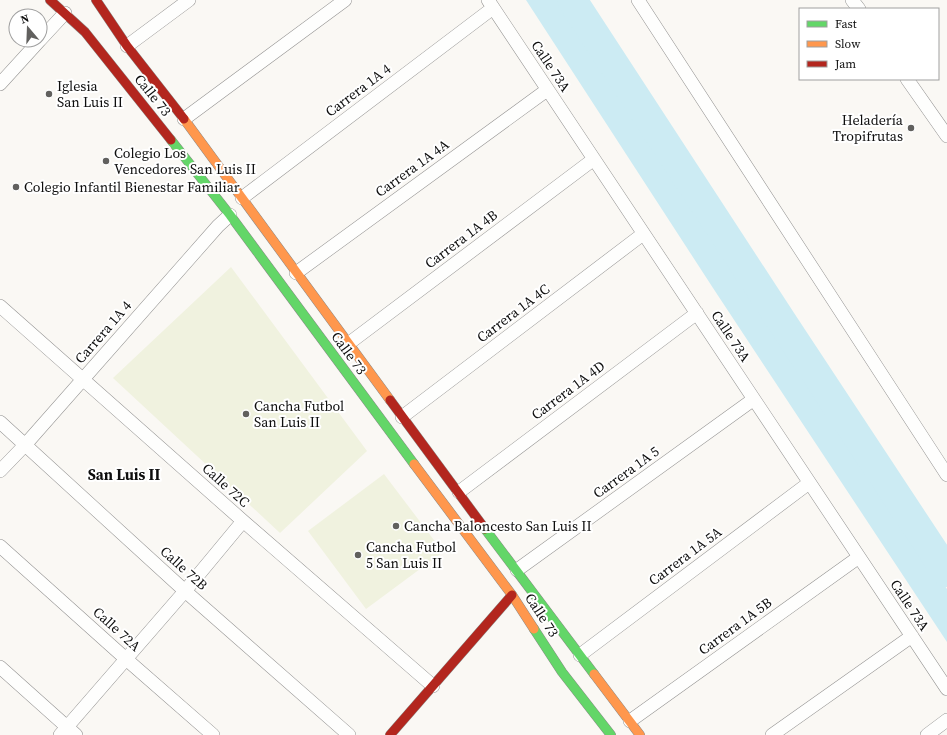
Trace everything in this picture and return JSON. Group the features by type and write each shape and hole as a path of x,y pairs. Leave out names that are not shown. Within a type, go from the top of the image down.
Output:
{"main road":[{"name":"Calle 73","path":"50,0 85,32 230,215 370,406 512,595 562,672 611,735"},
{"name":"Calle 73","path":"96,0 128,46 242,198 402,417 640,735"},
{"path":"390,735 512,595"}],"street":[{"path":"128,46 189,0"},
{"path":"184,120 345,0"},
{"path":"638,0 947,475"},
{"path":"852,0 858,8"},
{"name":"Calle 73A","path":"490,4 947,689"},
{"name":"Carrera 1A 4","path":"242,198 490,4"},
{"path":"48,31 65,13"},
{"path":"0,84 33,48"},
{"path":"908,80 947,136"},
{"name":"Carrera 1A 4A","path":"296,273 547,90"},
{"name":"Carrera 1A 4B","path":"348,344 594,159"},
{"name":"Carrera 1A 4","path":"0,471 218,226 230,215"},
{"name":"Carrera 1A 4C","path":"402,417 644,234"},
{"name":"Calle 72C","path":"0,306 243,521 433,686"},
{"name":"Carrera 1A 4D","path":"459,492 697,313"},
{"name":"Carrera 1A 5","path":"517,570 754,399"},
{"name":"Calle 72B","path":"0,422 185,591 349,735"},
{"name":"Carrera 1A 5A","path":"580,655 810,482"},
{"path":"0,667 68,732 126,659 243,521"},
{"name":"Calle 72A","path":"0,546 213,735"},
{"name":"Carrera 1A 5B","path":"630,722 859,558"},
{"path":"772,735 912,636"},
{"path":"926,735 947,720"}],"green space":[{"name":"Cancha Futbol San Luis II","path":"231,267 367,451 280,533 113,378"},
{"path":"384,474 443,552 366,609 308,531"}],"water":[{"path":"526,0 561,0 947,589 947,642 713,288"}],"waterway":[{"path":"572,0 947,572"}],"traffic: fast":[{"path":"171,140 230,215 414,464"},
{"path":"485,529 594,674"},
{"path":"534,629 562,672 611,735"}],"traffic: slow":[{"path":"184,119 390,400"},
{"path":"414,464 512,595 534,629"},
{"path":"594,674 640,735"}],"traffic: jam":[{"path":"50,0 85,32 171,140"},
{"path":"96,0 127,46 184,119"},
{"path":"390,400 485,529"},
{"path":"390,735 512,595"}],"place":[{"name":"Iglesia San Luis II","path":"49,94"},
{"name":"Heladería Tropifrutas","path":"911,128"},
{"name":"Colegio Los Vencedores San Luis II","path":"106,161"},
{"name":"Colegio Infantil Bienestar Familiar","path":"16,187"},
{"name":"Cancha Futbol San Luis II","path":"246,414"},
{"name":"Cancha Baloncesto San Luis II","path":"396,526"},
{"name":"Cancha Futbol 5 San Luis II","path":"358,555"}],"district":[{"name":"San Luis II","path":"124,474"}]}
